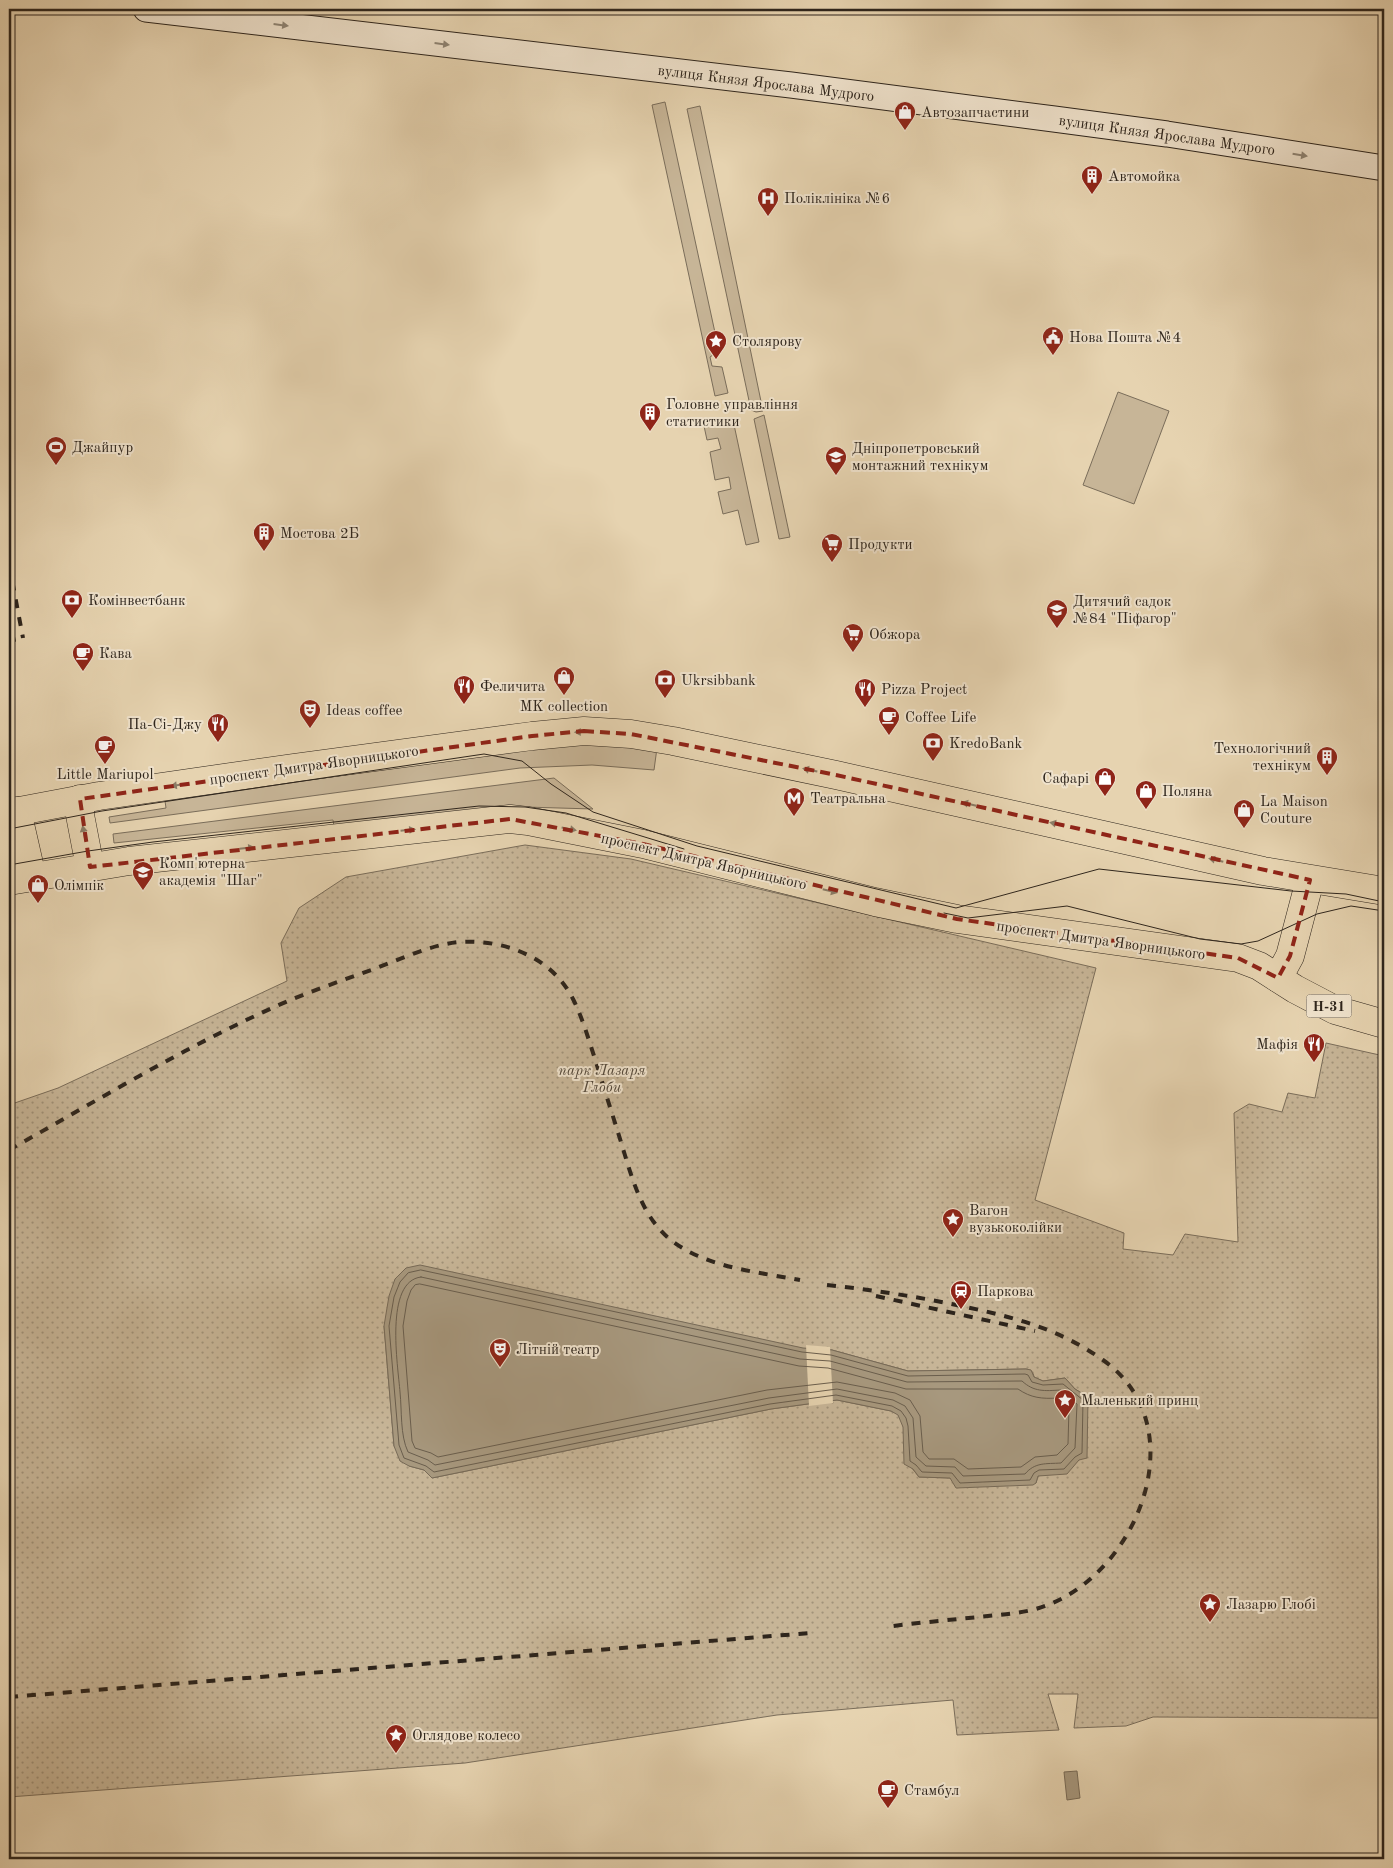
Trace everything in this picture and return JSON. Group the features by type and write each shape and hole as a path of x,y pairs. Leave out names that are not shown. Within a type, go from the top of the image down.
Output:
{"main road":[{"name":"вулиця Князя Ярослава Мудрого","path":"146,9 781,84 1054,119 1168,134 1384,168"},
{"name":"проспект Дмитра Яворницького","path":"13,812 80,799 293,768 532,736 584,731 673,741 827,773 1310,880 1384,891"},
{"path":"80,799 80,815 90,867"},
{"path":"13,812 20,879"},
{"name":"проспект Дмитра Яворницького","path":"20,879 90,867 208,852 510,819 643,844 875,902 957,919 1238,958 1259,966 1335,1010 1384,1024"},
{"path":"1278,978 1290,956 1310,880"}],"highlighted area":[{"path":"584,731 631,734 836,775 1310,880 1290,956 1278,978 1238,958 957,919 643,844 510,819 90,867 80,799 532,736"}],"green space":[{"path":"665,102 719,351 710,357 712,366 722,367 728,393 715,396 652,105"},
{"path":"700,106 763,411 756,412 751,410 687,109"},
{"path":"1118,392 1169,411 1134,504 1083,485"},
{"path":"764,415 790,537 779,539 754,419"},
{"path":"733,420 759,542 746,545 738,510 723,514 718,492 731,489 729,477 715,480 710,452 721,449 718,438 707,440 704,426"},
{"path":"580,741 657,748 654,770 592,765 520,768 110,823 109,817 166,808 165,801"},
{"path":"554,778 593,809 525,807 334,827 333,820 114,843 113,834"},
{"name":"парк Лазаря Глоби","path":"525,845 631,859 1096,968 1035,1200 1124,1233 1123,1249 1173,1255 1185,1234 1238,1242 1234,1113 1249,1104 1282,1112 1288,1093 1315,1098 1326,1043 1384,1056 1384,1718 1153,1717 1126,1726 1074,1728 1078,1694 1048,1694 1059,1730 957,1735 953,1700 777,1715 465,1763 9,1797 9,1105 58,1088 287,981 281,943 299,908 346,877","holes":["384,1326 832,1350 908,1371 1026,1369 1032,1371 1034,1377 1043,1381 1065,1378 1075,1389 1088,1397 1079,1460 1070,1469 1038,1476 1036,1483 919,1477 911,1467 902,1420 898,1414 837,1400 771,1409 432,1478 424,1470 409,1466 394,1446"]}],"water":[{"path":"420,1265 803,1348 832,1350 908,1371 1026,1369 1031,1370 1034,1377 1043,1381 1065,1378 1075,1389 1088,1397 1087,1458 1079,1460 1067,1474 1038,1476 1036,1483 1033,1485 956,1488 950,1478 919,1477 913,1469 904,1464 903,1427 898,1415 891,1411 837,1400 771,1409 432,1478 424,1470 409,1466 400,1461 394,1446 384,1326 389,1296 395,1279 406,1268"},
{"path":"1077,1771 1080,1798 1067,1800 1064,1772"}],"pier":[{"path":"806,1345 830,1347 833,1403 809,1406"}],"tram line":[{"path":"9,829 102,811 484,754 522,761 551,784 593,812 697,846 956,908 1099,869 1291,891 1346,894 1384,902"},
{"path":"9,865 153,842 479,806 525,807 566,813 684,849"},
{"path":"944,913 968,918 1067,906 1200,939 1241,944 1258,941 1317,914 1351,906 1384,911"}],"railway":[{"path":"9,564 23,638"},
{"path":"9,616 14,642"},
{"path":"9,1150 181,1053 288,1001 437,946 459,942 493,944 525,954 540,962 564,984 573,999 586,1030 636,1189 647,1212 662,1232 686,1250 717,1263 800,1280"},
{"path":"827,1285 897,1294 966,1307 1020,1320 1054,1333 1087,1349 1103,1360 1131,1388 1146,1420 1150,1456 1145,1493 1131,1528 1109,1560 1082,1586 1050,1604 1024,1612 885,1627"},
{"path":"876,1296 1035,1331"},
{"path":"9,1697 810,1633"}],"place":[{"name":"Автозапчастини","path":"905,131"},
{"name":"Автомойка","path":"1092,195"},
{"name":"Поліклініка №6","path":"768,217"},
{"name":"Нова Пошта №4","path":"1053,356"},
{"name":"Столярову","path":"716,360"},
{"name":"Головне управління статистики","path":"650,432"},
{"name":"Джайпур","path":"56,466"},
{"name":"Дніпропетровський монтажний технікум","path":"836,476"},
{"name":"Мостова 2Б","path":"264,552"},
{"name":"Продукти","path":"832,563"},
{"name":"Комінвестбанк","path":"72,619"},
{"name":"Дитячий садок №84 \"Піфагор\"","path":"1057,629"},
{"name":"Обжора","path":"853,653"},
{"name":"Кава","path":"83,672"},
{"name":"MK collection","path":"564,696"},
{"name":"Ukrsibbank","path":"665,699"},
{"name":"Феличита","path":"464,705"},
{"name":"Pizza Project","path":"865,708"},
{"name":"Ideas coffee","path":"310,729"},
{"name":"Coffee Life","path":"889,736"},
{"name":"Па-Сі-Джу","path":"218,743"},
{"name":"KredoBank","path":"933,762"},
{"name":"Little Mariupol","path":"105,765"},
{"name":"Технологічний технікум","path":"1327,776"},
{"name":"Сафарі","path":"1105,797"},
{"name":"Поляна","path":"1146,810"},
{"name":"Театральна","path":"794,817"},
{"name":"La Maison Couture","path":"1244,829"},
{"name":"Комп'ютерна академія \"Шаг\"","path":"143,891"},
{"name":"Олімпік","path":"38,904"},
{"name":"Мафія","path":"1314,1063"},
{"name":"Вагон вузькоколійки","path":"953,1238"},
{"name":"Паркова","path":"961,1310"},
{"name":"Літній театр","path":"500,1368"},
{"name":"Маленький принц","path":"1065,1419"},
{"name":"Лазарю Глобі","path":"1210,1623"},
{"name":"Оглядове колесо","path":"396,1754"},
{"name":"Стамбул","path":"888,1809"}]}
